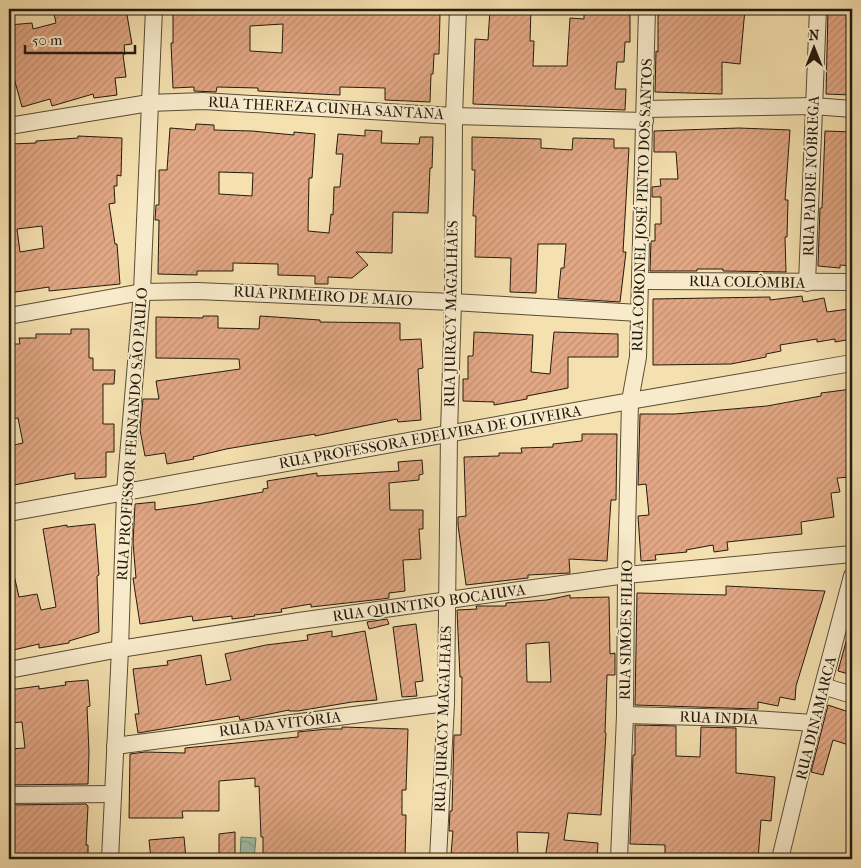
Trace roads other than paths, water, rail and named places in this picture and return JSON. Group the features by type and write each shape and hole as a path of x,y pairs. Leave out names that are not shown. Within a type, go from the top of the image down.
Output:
{"street":[{"name":"RUA PROFESSOR FERNANDO SÃO PAULO","path":"110,859 125,492 142,292 154,9"},
{"name":"RUA JURACY MAGALHÃES","path":"438,859 446,703 449,433 453,302 454,116 458,9"},
{"name":"RUA CORONEL JOSÉ PINTO DOS SANTOS","path":"630,400 638,357 647,9"},
{"name":"RUA PADRE NÓBREGA","path":"807,282 818,9"},
{"name":"RUA THEREZA CUNHA SANTANA","path":"9,126 149,103 202,101 454,116 645,115 813,106 852,109"},
{"name":"RUA COLÔMBIA","path":"641,281 852,282"},
{"name":"RUA PRIMEIRO DE MAIO","path":"9,316 142,292 246,292 639,313"},
{"name":"RUA PROFESSORA EDELVIRA DE OLIVEIRA","path":"9,513 630,400 852,363"},
{"name":"RUA SIMÕES FILHO","path":"619,859 625,715 630,400"},
{"name":"RUA QUINTINO BOCAIUVA","path":"9,670 120,649 626,575 852,554"},
{"name":"RUA DINAMARCA","path":"780,859 813,723 852,576"},
{"path":"823,686 852,695"},
{"name":"RUA DA VITÓRIA","path":"115,746 446,703"},
{"name":"RUA INDIA","path":"625,715 739,718 813,723"},
{"path":"9,795 113,794"}],"water":[{"path":"241,837 256,838 254,859 240,859"}]}
